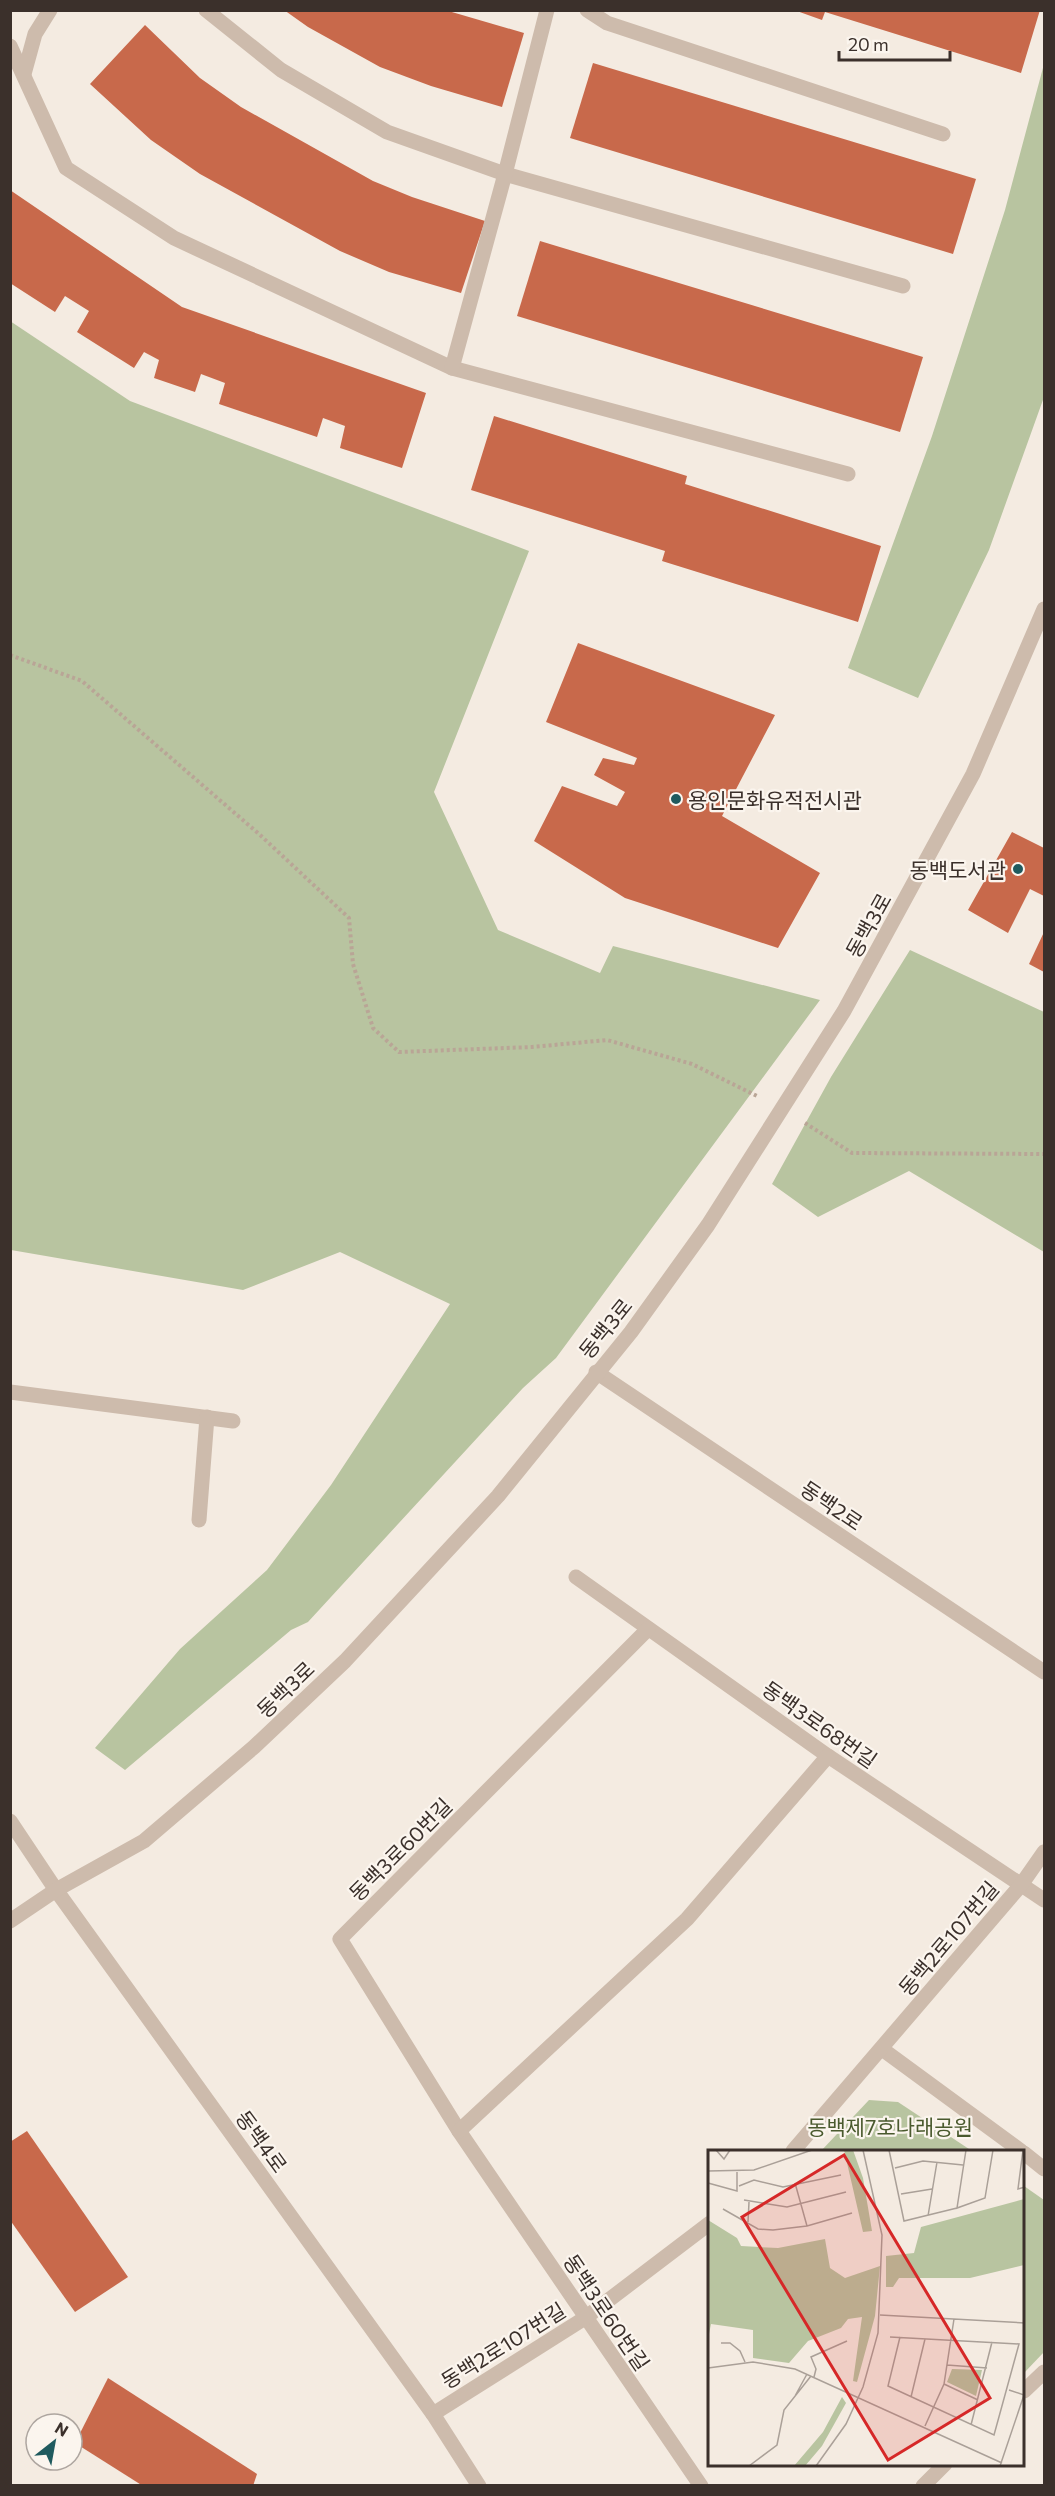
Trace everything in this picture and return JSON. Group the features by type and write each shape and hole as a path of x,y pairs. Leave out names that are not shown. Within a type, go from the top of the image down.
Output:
{"street":[{"path":"24,74 35,34 50,10"},
{"path":"206,10 281,70 387,132 505,174 903,286"},
{"path":"452,368 547,10"},
{"path":"587,10 607,22 943,134"},
{"path":"10,46 66,168 174,238 452,368 848,474"},
{"name":"동백3로","path":"10,1921 56,1890 144,1841 254,1747 337,1668 498,1496 596,1372 631,1332 708,1225 844,1011 969,783 1044,609"},
{"name":"동백2로","path":"596,1372 1044,1672"},
{"path":"10,1392 233,1420"},
{"path":"199,1520 207,1417"},
{"name":"동백3로68번길","path":"576,1577 828,1756 1044,1900"},
{"name":"동백3로60번길","path":"648,1629 340,1939 459,2131 701,2486"},
{"path":"459,2131 687,1919 828,1756"},
{"name":"동백4로","path":"10,1821 56,1890 433,2414 479,2486"},
{"name":"동백2로107번길","path":"794,2150 1021,1885 1044,1852"},
{"path":"882,2049 1019,2150"},
{"path":"1025,2154 1044,2169"},
{"name":"동백2로107번길","path":"433,2414 585,2318 708,2225"},
{"path":"1025,2389 1044,2372"},
{"path":"923,2486 943,2466"}],"path":[{"path":"10,655 82,681 259,834 350,918 353,964 373,1028 399,1052 532,1047 607,1040 692,1064 783,1109 852,1153 1044,1154"}],"green space":[{"path":"1044,64 1044,397 989,550 918,698 848,668 932,436 1005,210"},
{"path":"10,321 130,401 529,551 434,792 498,930 600,973 613,946 820,1000 556,1358 523,1388 308,1622 291,1630 125,1770 95,1748 180,1649 267,1570 331,1485 450,1304 340,1252 243,1290 11,1250"},
{"path":"910,950 1044,1012 1044,1252 909,1171 818,1217 772,1184 831,1077"},
{"name":"동백제7호나래공원","path":"869,2100 898,2102 970,2150 822,2150"},
{"path":"1025,2187 1044,2200 1044,2352 1025,2372"}],"building":[{"path":"284,10 445,10 524,33 502,107 431,86 380,67 308,27"},
{"path":"794,10 1040,10 1021,73 825,12 822,20"},
{"path":"145,25 200,78 241,107 373,181 412,197 485,221 461,293 389,272 340,251 200,174 151,140 90,84"},
{"path":"593,63 976,179 953,254 570,138"},
{"path":"10,190 182,307 426,393 402,468 340,448 345,426 323,418 317,437 219,404 225,383 201,374 195,392 154,378 159,360 144,352 134,368 77,332 89,311 65,296 55,312 10,283"},
{"path":"540,241 923,357 900,432 517,316"},
{"path":"494,416 687,476 685,484 881,546 858,622 662,561 665,551 471,490"},
{"name":"용인문화유적전시관","path":"578,643 775,715 722,816 820,873 778,948 625,898 534,841 562,786 617,806 625,792 594,775 603,758 634,765 637,758 546,722"},
{"name":"동백도서관","path":"1012,832 1044,848 1044,896 1030,889 1008,933 968,910"},
{"path":"1044,932 1044,972 1029,964"},
{"path":"27,2131 128,2277 75,2312 10,2220 10,2142"},
{"path":"108,2378 257,2474 253,2486 143,2486 84,2449 84,2425"}],"place":[{"name":"용인문화유적전시관","path":"676,799"},
{"name":"동백도서관","path":"1018,869"}]}
